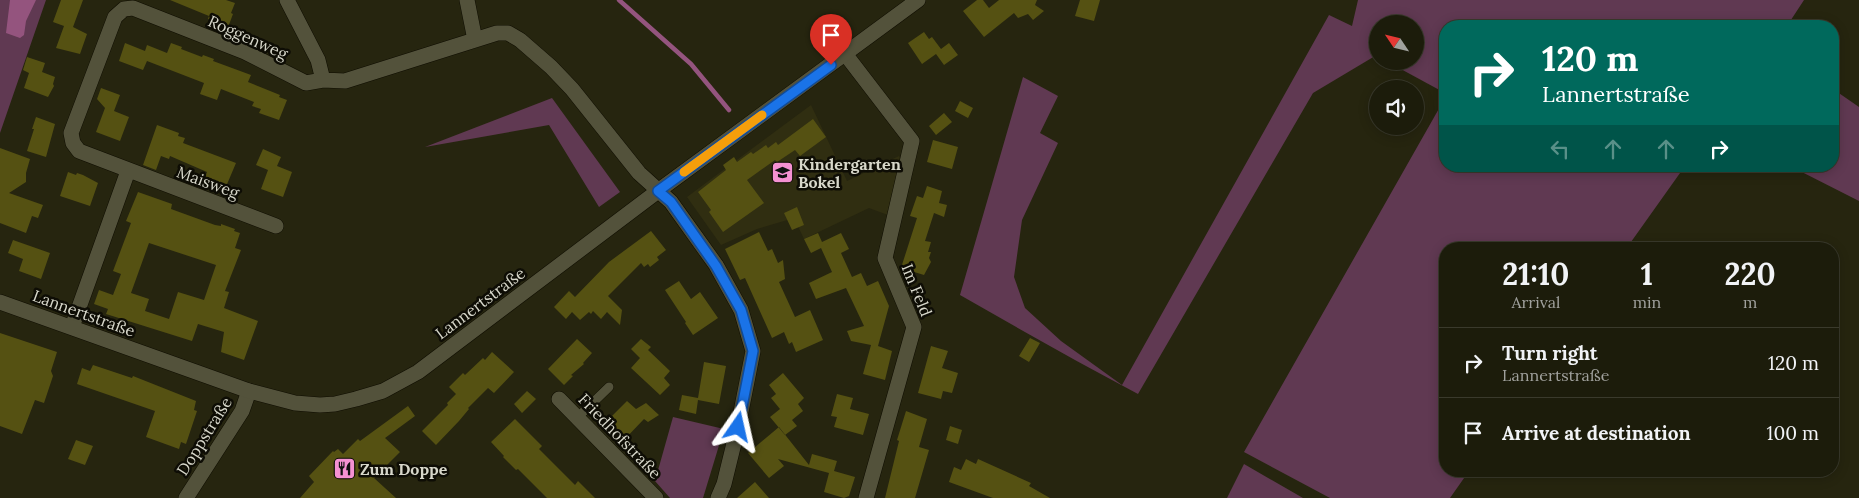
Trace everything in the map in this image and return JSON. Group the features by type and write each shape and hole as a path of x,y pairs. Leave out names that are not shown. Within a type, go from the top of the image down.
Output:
{"street":[{"path":"287,0 318,60 323,80"},
{"path":"467,0 475,40"},
{"name":"Lannertstraße","path":"0,302 249,391 294,403 335,404 383,391 418,372 658,191 846,55 918,0"},
{"name":"Roggenweg","path":"128,171 79,151 72,143 71,133 115,18 124,9 133,8 245,52 306,83 323,80 345,81 497,33 508,33 520,40 551,67 572,89 639,173 658,191"},
{"name":"Im Feld","path":"846,55 912,142 885,258 914,327 866,498"},
{"path":"72,327 128,171"},
{"name":"Maisweg","path":"128,171 276,226"},
{"path":"658,191 671,202 716,266 741,310 753,351 738,427 724,484 718,498"},
{"name":"Doppstraße","path":"186,498 242,412 249,391"},
{"name":"Friedhofstraße","path":"559,399 656,498"}],"lane":[{"path":"578,418 609,386"}],"shaded area":[{"path":"0,0 46,0 0,133"},
{"path":"10,0 36,0 26,21 24,35 20,38 6,33"},
{"path":"1358,0 1804,0 1791,20 1439,20 1439,90 1403,70 1424,70 1424,15 1369,15 1369,60 1313,93 1138,394 960,295 1023,77 1058,96 1040,133 1058,143 1022,220 1014,277 1025,308 1061,341 1122,385 1329,15 1352,26"},
{"path":"1839,93 1859,107 1859,201 1802,172 1839,172"},
{"path":"552,98 620,192 599,207 549,125 425,147"},
{"name":"Kindergarten Bokel","path":"811,105 847,181 899,156 903,165 888,215 869,208 804,239 794,218 757,229 721,245 687,197"},
{"path":"1439,109 1439,172 1681,172 1631,242 1439,242 1439,477 1465,477 1450,498 1330,498 1244,452"},
{"path":"673,417 724,429 703,498 670,498 655,481"},
{"path":"1244,464 1303,498 1227,498"}],"building":[{"path":"61,0 83,0 73,27 87,34 80,54 56,48 64,26 53,22"},
{"path":"170,0 226,0 235,3 227,30 215,25 216,22 208,19 209,16"},
{"path":"977,0 983,0 989,8 999,0 1037,0 1035,5 1044,11 1033,20 1028,14 1018,18 1014,13 984,37 963,11"},
{"path":"1080,0 1100,0 1094,21 1075,16"},
{"path":"924,32 929,39 932,37 941,49 949,43 958,55 944,65 936,54 922,64 908,43"},
{"path":"125,43 145,51 147,45 167,53 171,43 182,47 181,49 202,57 203,55 214,59 213,61 251,75 248,82 280,95 279,97 287,100 279,120 259,113 261,109 252,106 254,102 221,89 217,100 200,94 204,83 147,61 143,70 119,61"},
{"path":"27,57 45,63 42,72 55,77 54,86 48,97 24,88 29,73 23,70"},
{"path":"101,88 120,95 114,111 129,117 120,141 96,132 105,108 97,99"},
{"path":"960,101 973,108 968,118 955,111"},
{"path":"944,113 952,122 936,135 929,126"},
{"path":"36,117 55,124 46,157 27,151"},
{"path":"813,119 826,137 800,156 795,150 777,162 775,160 747,180 764,203 723,232 698,192 726,170 723,165 734,157 737,162 751,152 753,154 766,145 768,148 776,142 778,145"},
{"path":"157,125 179,133 178,136 185,138 183,143 236,163 225,189 204,180 207,172 170,156 169,159 161,156 156,170 143,165"},
{"path":"933,140 958,147 952,169 927,162"},
{"path":"0,148 30,159 26,173 26,182 9,193 43,205 38,218 32,216 26,233 0,223"},
{"path":"263,149 281,157 277,166 292,172 283,197 261,189 268,170 256,165"},
{"path":"68,172 83,175 98,183 90,206 60,196"},
{"path":"927,186 942,191 939,203 947,205 944,217 934,213 925,241 931,242 928,252 931,252 929,258 931,262 924,275 901,268 917,218 910,216 917,196 923,198"},
{"path":"138,192 172,204 171,209 215,225 221,226 221,224 240,233 235,248 241,250 225,291 229,292 224,308 258,321 244,360 221,352 224,332 198,324 192,341 106,314 108,309 94,304 99,290 113,295 121,274 113,271 131,223 126,221","holes":["149,243 216,265 204,300 178,292 169,319 145,311 149,299 131,293"]},
{"path":"797,207 804,225 792,230 784,213"},
{"path":"651,231 666,250 657,257 659,260 650,267 648,264 644,267 641,263 608,296 622,310 620,325 607,312 601,319 593,311 591,314 589,312 580,320 572,312 566,319 554,307 569,291 575,297 609,262"},
{"path":"759,232 768,251 772,249 778,263 783,260 785,279 779,282 795,317 810,310 823,340 796,352 792,342 789,344 784,332 772,338 745,278 740,280 725,249"},
{"path":"818,233 822,242 841,233 849,249 841,253 852,277 861,273 867,286 878,281 889,306 878,346 892,351 885,380 863,374 871,345 851,341 847,331 864,326 846,288 816,299 809,283 832,272 821,248 811,253 804,239"},
{"path":"13,240 50,253 41,279 19,271 23,259 8,253"},
{"path":"679,281 691,299 700,292 718,318 693,335 665,290"},
{"path":"0,333 57,352 51,371 53,376 44,403 35,400 22,434 0,426"},
{"path":"1030,338 1040,343 1029,362 1019,356"},
{"path":"577,339 592,353 564,385 548,369"},
{"path":"641,339 651,347 648,350 670,371 664,378 670,385 660,395 631,368 640,358 631,349"},
{"path":"931,346 948,351 942,368 958,373 952,393 943,391 941,399 918,393"},
{"path":"492,352 514,372 494,393 488,388 436,445 422,431 448,405 447,403 456,394 449,387 463,373 465,375 483,358 485,360"},
{"path":"704,362 726,366 719,404 698,400 696,414 679,410 682,395 698,398"},
{"path":"93,365 132,378 133,376 196,401 194,410 197,411 186,444 181,442 179,449 146,437 155,411 77,384 82,368 90,371"},
{"path":"783,373 804,398 798,404 803,411 792,420 797,426 785,435 770,417 780,409 771,398 776,394 769,385"},
{"path":"527,391 536,399 522,413 514,404"},
{"path":"837,394 853,398 850,409 869,414 863,435 834,427 837,417 831,416"},
{"path":"627,401 636,409 646,403 659,415 648,422 644,419 623,441 605,423"},
{"name":"Zum Doppe","path":"408,406 415,416 385,438 400,452 374,478 396,498 300,498 314,482 309,476 333,451 338,449 343,454 358,439 360,441"},
{"path":"906,411 927,419 919,447 929,450 915,498 885,498 899,441 897,440"},
{"path":"515,419 542,446 539,449 575,485 578,481 595,498 547,498 518,469 516,470 491,442"},
{"path":"950,426 962,430 958,444 946,440"},
{"path":"779,427 809,465 812,454 837,461 834,471 855,477 849,496 844,498 824,492 829,473 778,459 784,466 769,478 748,453"},
{"path":"76,440 93,446 85,465 68,459"},
{"path":"966,459 976,464 978,459 1031,483 1029,486 1050,498 993,498 949,482 954,467 961,470"},
{"path":"755,482 769,498 737,498"}],"waterway":[{"path":"619,0 691,64 729,110"}],"slow traffic":[{"path":"684,172 762,115"}],"place":[{"name":"Kindergarten Bokel","path":"782,173"},
{"name":"Zum Doppe","path":"344,469"}],"route":[{"path":"738,427 753,351 741,310 716,266 671,202 658,191 831,65"}]}
